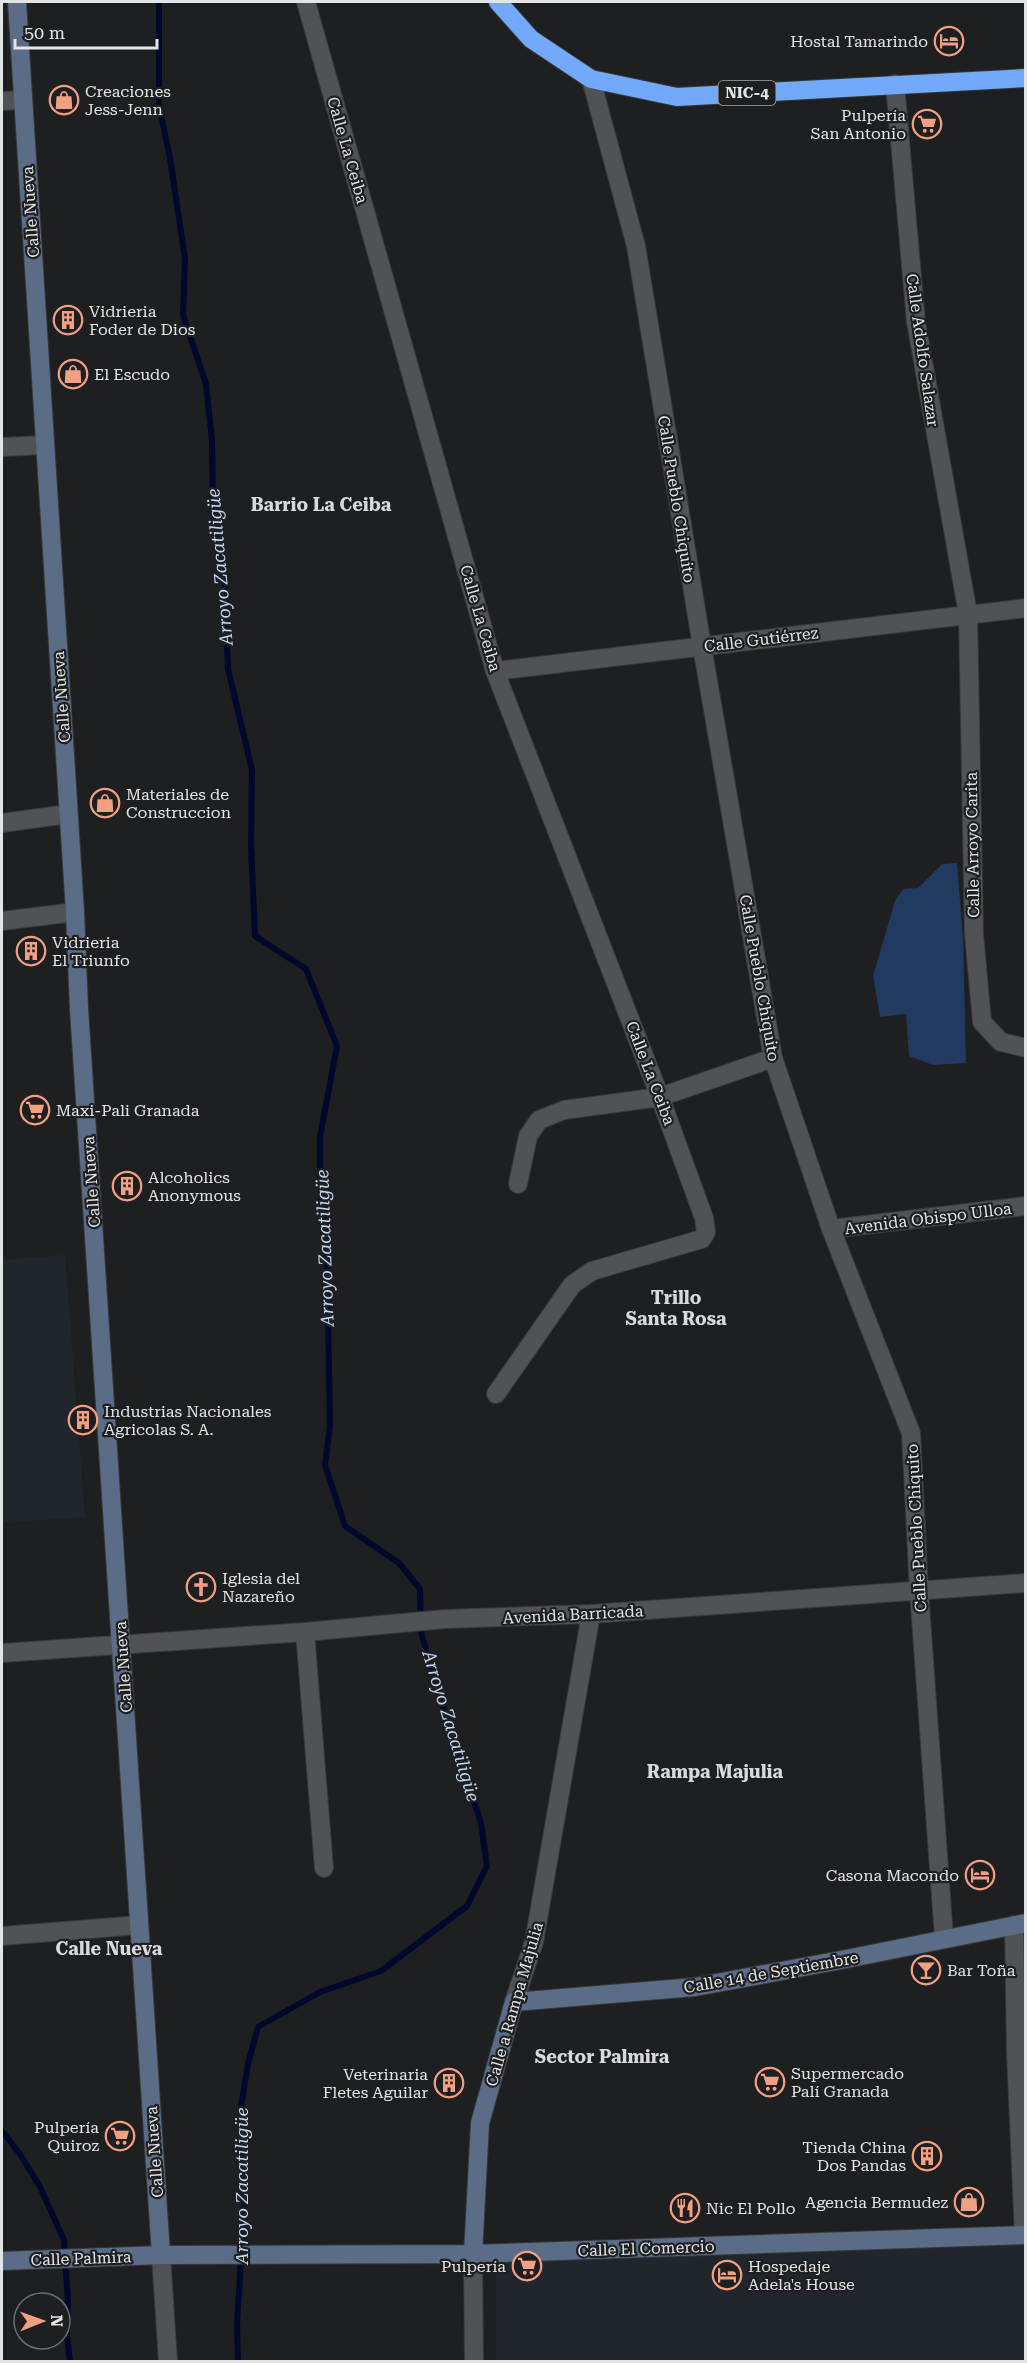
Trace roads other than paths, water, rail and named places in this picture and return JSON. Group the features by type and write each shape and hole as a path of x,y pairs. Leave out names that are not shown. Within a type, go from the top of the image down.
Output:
{"highway":[{"name":"NIC-4","path":"498,2 531,39 591,80 677,97 1026,78"}],"street":[{"name":"Calle Nueva","path":"17,2 75,912 79,1009 168,2361"},
{"name":"Calle La Ceiba","path":"306,2 495,671 660,1097 704,1218 706,1232 702,1239 592,1271 572,1285 496,1394"},
{"name":"Calle Pueblo Chiquito","path":"591,80 636,246 772,1058 831,1229 911,1432 919,1591 944,1938"},
{"name":"Calle Adolfo Salazar","path":"895,84 916,322 968,614"},
{"path":"2,101 23,100"},
{"path":"2,447 45,445"},
{"name":"Calle Gutiérrez","path":"495,671 1026,608"},
{"name":"Calle Arroyo Carita","path":"968,614 974,934 982,1022 1000,1042 1026,1048"},
{"path":"2,823 68,814"},
{"path":"2,921 75,912"},
{"path":"518,1184 528,1136 539,1120 564,1110 660,1097 772,1058"},
{"name":"Avenida Obispo Ulloa","path":"831,1229 1026,1206"},
{"name":"Avenida Barricada","path":"2,1653 305,1632 446,1619 591,1614 1026,1583"},
{"name":"Calle a Rampa Majulia","path":"474,2361 473,2254 480,2123 514,2002 534,1942 591,1614"},
{"path":"305,1632 324,1868"},
{"path":"1020,1924 1016,2052 1025,2235"},
{"name":"Calle 14 de Septiembre","path":"514,2002 695,1987 1020,1924"},
{"path":"2,1936 139,1925"},
{"name":"Calle El Comercio","path":"233,2255 473,2254 1025,2235"},
{"name":"Calle Palmira","path":"2,2261 161,2255 233,2255"}],"waterway":[{"name":"Arroyo Zacatiligüe","path":"159,2 159,105 170,158 185,259 183,315 206,384 212,440 213,515 225,581 228,669 252,770 251,845 255,936 306,969 337,1046 320,1137 320,1183 327,1260 330,1425 325,1465 345,1526 399,1563 420,1589 421,1632 481,1823 487,1866 467,1906 381,1971 320,1992 258,2027 248,2064 241,2107 246,2181 237,2324 238,2362"},
{"path":"2,2131 20,2154 40,2187 64,2240 70,2362"}],"place":[{"name":"Hostal Tamarindo","path":"949,41"},
{"name":"Creaciones Jess-Jenn","path":"64,100"},
{"name":"Pulpería San Antonio","path":"927,124"},
{"name":"Vidrieria Foder de Dios","path":"68,320"},
{"name":"El Escudo","path":"73,374"},
{"name":"Materiales de Construccion","path":"105,803"},
{"name":"Vidrieria El Triunfo","path":"31,951"},
{"name":"Maxi-Pali Granada","path":"35,1110"},
{"name":"Alcoholics Anonymous","path":"127,1186"},
{"name":"Industrias Nacionales Agricolas S. A.","path":"83,1420"},
{"name":"Iglesia del Nazareño","path":"201,1587"},
{"name":"Casona Macondo","path":"980,1875"},
{"name":"Bar Toña","path":"926,1970"},
{"name":"Supermercado Palí Granada","path":"770,2082"},
{"name":"Veterinaria Fletes Aguilar","path":"449,2083"},
{"name":"Pulpería Quiroz","path":"120,2136"},
{"name":"Tienda China Dos Pandas","path":"927,2156"},
{"name":"Agencia Bermudez","path":"969,2202"},
{"name":"Nic El Pollo","path":"685,2208"},
{"name":"Pulpería","path":"527,2266"},
{"name":"Hospedaje Adela's House","path":"727,2275"}],"district":[{"name":"Barrio La Ceiba","path":"321,505"},
{"name":"Trillo Santa Rosa","path":"676,1308"},
{"name":"Rampa Majulia","path":"715,1772"},
{"name":"Calle Nueva","path":"109,1949"},
{"name":"Sector Palmira","path":"602,2057"}]}
